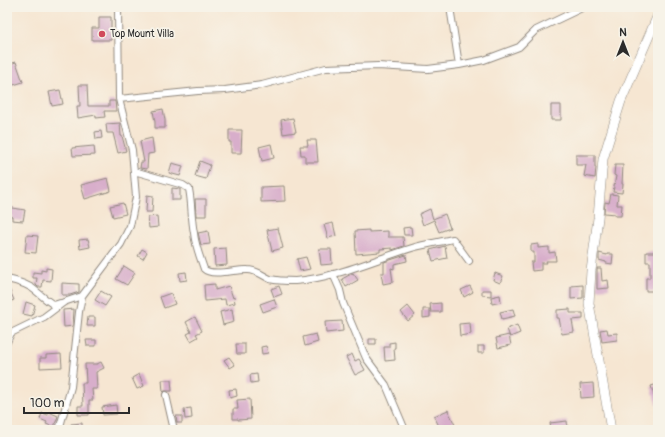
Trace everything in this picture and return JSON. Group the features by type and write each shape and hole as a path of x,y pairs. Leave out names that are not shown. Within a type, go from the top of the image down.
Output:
{"main road":[{"path":"611,430 589,303 603,159 621,101 658,15"}],"street":[{"path":"59,430 71,387 82,296 121,244 130,226 136,198 132,150 119,99 118,7"},
{"path":"450,7 459,65"},
{"path":"119,99 198,91 225,90 262,85 326,68 378,66 428,69 459,65 484,60 519,47 536,30 584,7"},
{"path":"134,171 183,185 189,189 195,238 199,256 206,271 225,272 250,270 258,272 270,279 295,280 333,274 414,248 454,239 469,261"},
{"path":"333,274 340,290 343,303 366,358 386,385 405,430"},
{"path":"7,279 30,286 45,300 54,305 82,296"},
{"path":"7,342 11,333 44,317 64,302"},
{"path":"166,395 174,430"}],"building":[{"name":"Top Mount Villa","path":"99,17 111,17 111,40 92,40 92,28 99,28"},
{"path":"16,62 23,82 7,87 7,65"},
{"path":"79,85 87,85 88,106 109,106 109,101 115,101 116,111 104,111 105,117 96,118 96,115 78,118 77,106 80,106"},
{"path":"60,90 63,104 52,106 49,92"},
{"path":"551,105 561,105 561,120 551,120"},
{"path":"163,109 165,128 155,128 153,111"},
{"path":"293,118 296,132 283,134 281,120"},
{"path":"120,123 121,136 126,151 118,153 113,133 107,133 106,124"},
{"path":"229,130 242,130 241,153 231,153"},
{"path":"101,131 102,138 96,139 95,132"},
{"path":"152,138 154,153 148,154 147,169 140,168 141,162 144,162 140,141"},
{"path":"307,140 316,140 318,162 305,162 305,155 301,155 300,146 308,146"},
{"path":"271,144 274,158 262,161 259,147"},
{"path":"94,146 95,155 73,156 72,148"},
{"path":"576,155 595,155 595,178 584,176 586,165 576,165"},
{"path":"200,161 210,165 206,179 195,176"},
{"path":"172,163 183,166 180,176 169,173"},
{"path":"615,165 623,165 622,193 613,192 616,176 614,175"},
{"path":"108,178 111,191 85,199 81,185"},
{"path":"284,186 285,201 261,202 261,187"},
{"path":"172,188 180,189 180,200 172,200"},
{"path":"611,194 618,195 617,205 622,205 621,216 604,213 605,202 609,203"},
{"path":"147,195 153,196 152,212 146,212"},
{"path":"195,199 206,199 206,216 196,216"},
{"path":"123,203 126,214 113,217 110,206"},
{"path":"7,207 25,210 23,221 12,220 12,216 7,216"},
{"path":"430,209 433,219 445,214 450,228 439,232 434,220 423,225 419,214"},
{"path":"157,216 158,227 149,228 148,217"},
{"path":"333,223 336,236 328,238 324,225"},
{"path":"411,227 412,235 404,235 403,228"},
{"path":"278,228 283,248 272,251 267,230"},
{"path":"369,230 369,232 388,231 388,237 403,237 404,246 392,250 392,248 380,249 380,252 356,254 355,231"},
{"path":"208,231 210,244 201,245 198,233"},
{"path":"27,235 38,236 36,253 25,252"},
{"path":"88,239 90,247 80,249 79,240"},
{"path":"538,244 538,248 549,247 549,253 555,252 556,261 546,261 547,263 541,263 541,270 532,271 531,262 534,262 534,252 531,252 531,245"},
{"path":"445,246 447,258 433,261 430,250"},
{"path":"226,248 227,265 215,266 214,249"},
{"path":"142,249 147,252 143,259 138,256"},
{"path":"319,249 331,249 332,264 321,265"},
{"path":"646,252 658,252 658,291 646,291 646,278 650,278 650,262 646,262"},
{"path":"599,253 607,255 613,254 612,264 599,260"},
{"path":"406,255 407,261 394,264 394,269 391,268 393,282 383,284 381,273 384,273 384,262"},
{"path":"306,257 310,269 300,271 297,259"},
{"path":"124,266 135,273 127,285 116,279"},
{"path":"46,268 52,269 51,281 43,280 42,287 38,287 36,285 37,278 33,278 33,272 41,273 41,270 46,271"},
{"path":"597,268 601,268 602,281 608,280 609,288 597,289"},
{"path":"186,272 187,280 180,281 179,273"},
{"path":"353,273 358,280 346,287 342,279"},
{"path":"495,273 503,276 500,283 493,280"},
{"path":"62,283 79,284 79,292 70,295 62,295"},
{"path":"7,284 14,300 7,303"},
{"path":"215,284 215,290 229,286 235,303 226,305 225,299 205,301 204,285"},
{"path":"583,285 583,298 571,299 571,286"},
{"path":"279,286 282,294 274,297 271,289"},
{"path":"470,286 473,292 464,297 461,290"},
{"path":"482,290 491,290 491,296 482,295"},
{"path":"101,291 111,297 105,306 95,300"},
{"path":"171,293 175,304 164,308 160,297"},
{"path":"500,295 501,302 492,304 491,297"},
{"path":"274,299 277,307 263,312 260,304"},
{"path":"26,302 35,305 32,316 23,314"},
{"path":"441,303 441,312 431,312 430,304"},
{"path":"408,306 415,315 408,321 401,312"},
{"path":"74,309 73,326 64,327 63,310"},
{"path":"232,309 234,322 223,325 220,312"},
{"path":"423,309 430,309 430,317 423,318"},
{"path":"513,309 515,316 502,319 500,312"},
{"path":"570,309 570,313 583,313 583,319 572,320 574,332 562,334 559,318 557,318 557,310"},
{"path":"88,317 95,317 95,326 87,326"},
{"path":"195,317 202,331 196,334 198,337 191,341 187,334 191,332 186,322"},
{"path":"342,321 343,331 326,333 325,322"},
{"path":"470,323 471,334 460,336 459,324"},
{"path":"517,325 520,333 510,337 507,329"},
{"path":"607,329 608,334 617,333 617,340 602,342 600,330"},
{"path":"316,334 318,342 305,346 303,337"},
{"path":"509,335 511,345 498,348 496,338"},
{"path":"369,339 376,339 376,344 369,344"},
{"path":"86,340 96,340 96,346 87,346"},
{"path":"395,342 395,360 385,361 384,347 389,347 389,343"},
{"path":"236,344 245,344 245,354 237,354"},
{"path":"266,346 268,353 262,354 261,347"},
{"path":"478,346 484,346 484,353 478,353"},
{"path":"61,354 62,367 40,368 40,358 46,358 46,355"},
{"path":"352,354 355,361 359,359 365,370 355,375 346,357"},
{"path":"229,357 235,365 230,368 224,360"},
{"path":"101,362 104,368 96,372 97,389 92,389 93,400 89,400 89,415 78,415 78,406 83,406 82,383 86,383 85,364 97,364"},
{"path":"139,374 144,386 137,389 132,378"},
{"path":"257,374 258,382 251,383 250,375"},
{"path":"162,380 171,380 172,391 163,392"},
{"path":"593,383 594,397 581,398 580,384"},
{"path":"658,384 658,405 657,405 651,386"},
{"path":"236,389 237,396 230,398 229,390"},
{"path":"250,399 251,419 233,419 233,409 238,409 237,400"},
{"path":"116,405 117,414 103,415 102,407"},
{"path":"191,408 192,418 185,419 184,409"},
{"path":"448,410 455,425 441,430 434,416"},
{"path":"49,412 58,416 54,427 46,424 47,422 40,419 42,413 48,415"},
{"path":"176,416 182,416 182,423 177,423"},
{"path":"567,421 568,430 551,430 550,423"},
{"path":"82,423 82,430 71,430 71,424"}],"place":[{"name":"Top Mount Villa","path":"102,34"}]}
